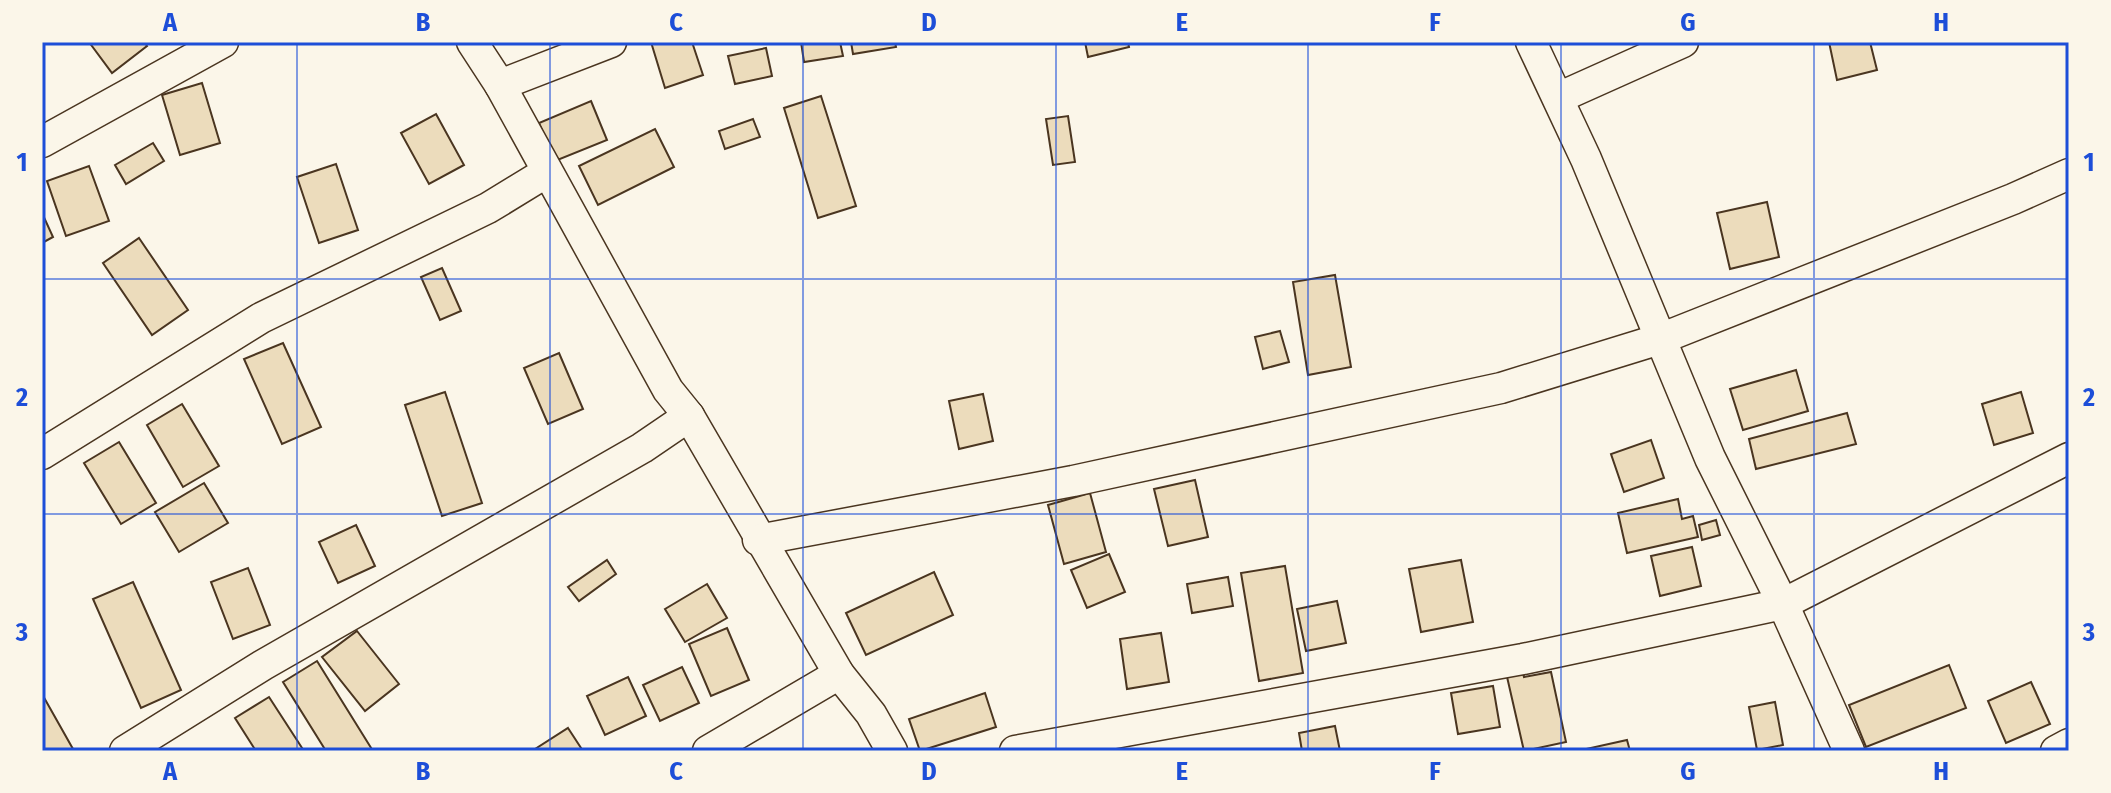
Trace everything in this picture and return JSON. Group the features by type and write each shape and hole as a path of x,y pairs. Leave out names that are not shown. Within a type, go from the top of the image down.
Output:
{"street":[{"path":"42,142 223,42"},
{"path":"472,42 500,85 668,390 689,416 758,540 839,674 871,714 892,751"},
{"path":"500,85 611,42"},
{"path":"1531,42 1558,98 1710,458 1783,604 1849,751"},
{"path":"1558,98 1683,42"},
{"path":"42,454 261,318 488,208 547,172"},
{"path":"758,540 1073,481 1501,388 1660,339 2069,174"},
{"path":"125,751 263,665 642,448 689,416"},
{"path":"1015,751 1523,659 1783,604 2069,458"},
{"path":"708,751 839,674"},
{"path":"2056,751 2069,744"}],"building":[{"path":"89,42 144,42 147,46 112,73"},
{"path":"651,42 692,42 703,75 665,88"},
{"path":"801,42 840,42 843,56 804,62"},
{"path":"851,42 895,42 896,47 853,54"},
{"path":"1085,42 1128,42 1129,47 1088,57"},
{"path":"1829,42 1870,42 1877,70 1837,80"},
{"path":"766,48 772,76 735,84 728,56"},
{"path":"202,83 220,143 180,155 162,95"},
{"path":"821,96 856,206 818,218 784,108"},
{"path":"591,101 607,140 555,161 539,123"},
{"path":"436,114 464,165 429,184 401,133"},
{"path":"1068,116 1075,162 1053,165 1046,119"},
{"path":"753,119 760,137 725,149 719,131"},
{"path":"655,129 674,167 598,205 579,166"},
{"path":"153,143 164,161 126,184 115,165"},
{"path":"336,164 358,230 319,243 297,177"},
{"path":"89,166 109,221 66,236 47,181"},
{"path":"1767,202 1779,257 1730,269 1717,213"},
{"path":"42,213 53,237 42,243"},
{"path":"139,238 188,310 152,335 103,263"},
{"path":"442,268 461,311 440,320 421,277"},
{"path":"1335,275 1351,367 1308,375 1293,282"},
{"path":"1280,331 1289,362 1263,369 1255,337"},
{"path":"283,343 321,427 282,444 244,359"},
{"path":"559,353 583,409 548,424 524,368"},
{"path":"1796,370 1808,411 1743,430 1730,389"},
{"path":"445,392 482,503 442,516 405,405"},
{"path":"2021,392 2033,433 1994,445 1982,404"},
{"path":"983,394 993,441 959,449 949,401"},
{"path":"182,404 219,466 183,487 147,425"},
{"path":"1847,413 1856,444 1756,469 1749,439"},
{"path":"1651,440 1664,478 1624,492 1611,454"},
{"path":"119,442 156,503 121,524 84,463"},
{"path":"1195,480 1208,537 1168,546 1154,489"},
{"path":"204,483 228,523 179,552 155,512"},
{"path":"1090,493 1106,552 1064,564 1048,505"},
{"path":"1678,499 1682,519 1693,516 1698,537 1627,553 1618,513"},
{"path":"1716,520 1720,535 1702,540 1699,525"},
{"path":"356,525 375,566 338,583 319,542"},
{"path":"1692,547 1701,586 1660,596 1651,556"},
{"path":"1109,554 1125,592 1087,608 1071,570"},
{"path":"607,560 616,574 579,601 568,587"},
{"path":"1461,560 1473,622 1421,632 1409,569"},
{"path":"1285,566 1303,673 1259,681 1241,573"},
{"path":"248,568 270,625 233,639 211,582"},
{"path":"934,572 953,615 866,655 846,613"},
{"path":"1228,577 1233,606 1192,613 1187,584"},
{"path":"133,582 181,690 141,708 93,599"},
{"path":"707,584 727,618 685,642 665,609"},
{"path":"1337,601 1346,643 1306,651 1297,609"},
{"path":"727,628 749,680 711,696 689,644"},
{"path":"357,631 399,684 365,711 322,657"},
{"path":"1161,633 1169,682 1127,689 1120,639"},
{"path":"317,661 373,751 326,751 283,682"},
{"path":"1521,665 1524,677 1551,672 1566,742 1524,751 1505,668"},
{"path":"1949,665 1966,708 1866,747 1849,705"},
{"path":"682,667 699,703 660,721 643,685"},
{"path":"628,677 646,716 605,735 587,696"},
{"path":"2031,682 2050,724 2006,743 1988,701"},
{"path":"1493,686 1500,727 1458,734 1451,693"},
{"path":"985,693 996,727 920,751 909,719"},
{"path":"42,694 73,749 70,751 42,751"},
{"path":"269,697 304,751 256,751 235,718"},
{"path":"1775,702 1783,745 1757,750 1749,707"},
{"path":"1335,726 1340,751 1302,751 1299,733"},
{"path":"568,728 583,751 532,751"},
{"path":"1627,740 1630,751 1586,751 1586,749"}]}
